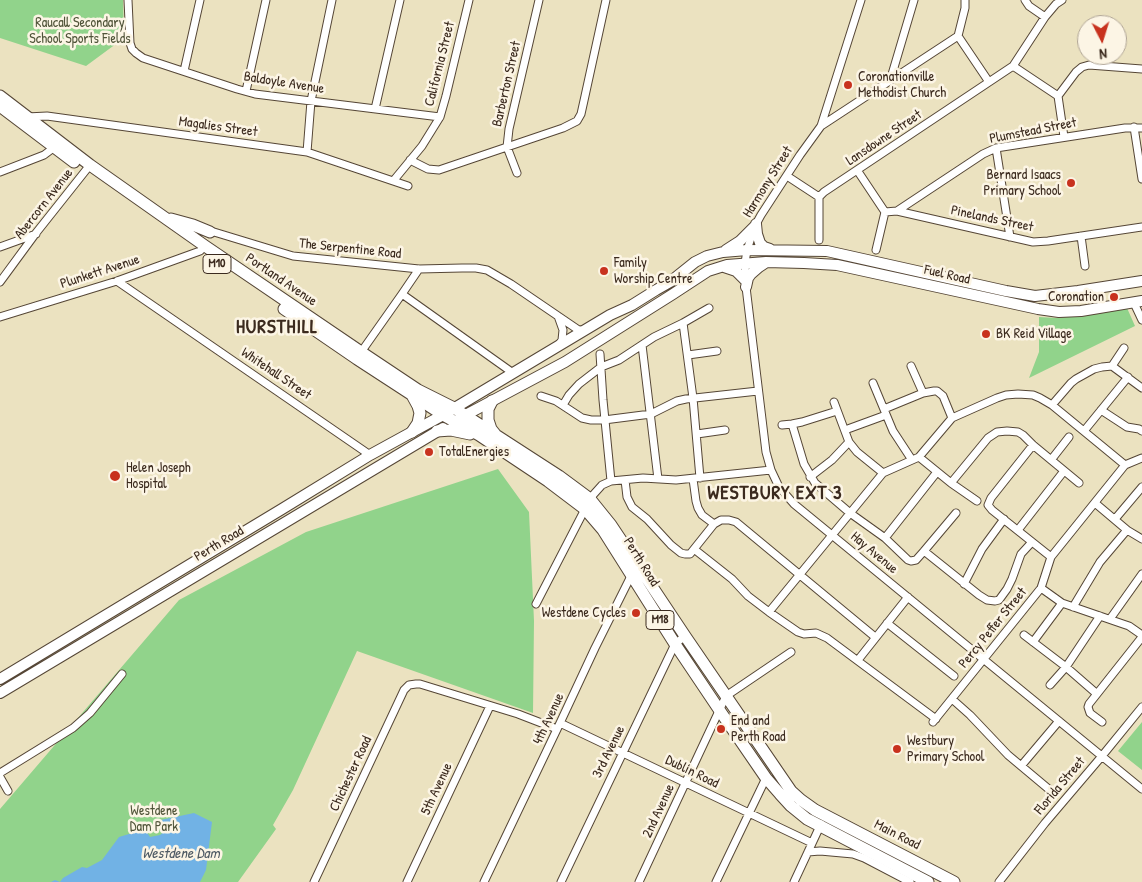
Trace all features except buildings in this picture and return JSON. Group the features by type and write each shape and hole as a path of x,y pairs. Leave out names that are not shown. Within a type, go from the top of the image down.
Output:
{"main road":[{"name":"Portland Avenue","path":"3,105 88,168 443,415"},
{"name":"Portland Avenue","path":"88,168 164,217 198,245"},
{"path":"164,217 194,225 210,232"},
{"path":"756,225 760,243 764,248 771,250"},
{"path":"723,252 740,241 756,225"},
{"path":"443,415 670,282 695,262 707,256 723,252 747,250"},
{"name":"Fuel Road","path":"747,250 818,250 835,252 1035,296 1142,281"},
{"path":"718,267 732,270 746,284 751,274 766,262"},
{"path":"460,418 565,362 697,278 718,267 745,263"},
{"name":"Fuel Road","path":"745,263 820,264 849,267 1049,311 1081,311 1138,302"},
{"name":"Portland Avenue","path":"359,356 454,408"},
{"path":"411,394 420,413 418,422 412,432"},
{"path":"492,401 488,409 488,420 491,429 496,435"},
{"name":"Perth Road","path":"454,408 460,418 479,435 548,481 587,504"},
{"name":"Perth Road","path":"0,679 370,455 443,415 460,418 496,435 559,476 611,525 675,644 766,778 791,806 807,819 820,826"},
{"name":"Perth Road","path":"0,693 460,418"},
{"path":"437,431 451,430 479,435"},
{"name":"Perth Road","path":"636,572 685,636 791,791 808,806 825,815"},
{"name":"Main Road","path":"825,815 954,882"},
{"name":"Main Road","path":"820,826 928,882"}],"street":[{"name":"Baldoyle Avenue","path":"128,0 132,49 143,58 246,92 440,117"},
{"path":"184,71 200,0"},
{"path":"246,92 266,0"},
{"path":"307,152 311,101 332,0"},
{"path":"375,109 400,0"},
{"name":"California Street","path":"394,180 422,146 440,117 469,0"},
{"name":"Barberton Street","path":"517,173 507,148 509,129 539,0"},
{"path":"410,160 428,169 439,170 507,148 577,121 581,114 606,0"},
{"name":"Harmony Street","path":"747,250 756,225 800,155 821,126 861,0"},
{"path":"890,81 914,0"},
{"path":"821,126 958,36 965,8 965,0"},
{"path":"1025,0 1029,6 1045,17"},
{"path":"1058,96 1013,66 1045,17 1062,0"},
{"path":"958,36 990,82"},
{"name":"Lansdowne Street","path":"819,197 1013,66"},
{"path":"1064,137 1058,96 1078,69 1089,66 1142,69"},
{"name":"Magalies Street","path":"24,120 47,116 307,152 408,186"},
{"path":"1138,127 1142,179"},
{"name":"Plumstead Street","path":"885,212 897,211 983,154 996,148 1138,127"},
{"path":"0,172 44,155 57,144"},
{"path":"996,148 1010,237"},
{"name":"Abercorn Avenue","path":"0,282 88,168"},
{"path":"857,170 885,212 876,250"},
{"path":"788,176 819,197 818,240"},
{"name":"Pinelands Street","path":"897,211 1033,242 1142,227"},
{"path":"198,245 202,234 210,232"},
{"name":"The Serpentine Road","path":"210,232 293,256 419,269 481,269 491,272 511,284 577,329 584,331"},
{"path":"0,248 36,234"},
{"path":"1081,236 1085,266"},
{"name":"Plunkett Avenue","path":"0,317 117,281 198,245"},
{"name":"Hay Avenue","path":"747,250 745,263 746,284 766,452 771,470 779,487 787,497 908,598 1142,789"},
{"path":"359,356 419,269"},
{"name":"Whitehall Street","path":"117,281 370,455"},
{"path":"402,294 513,373"},
{"path":"1138,302 1142,320"},
{"path":"564,405 569,395 579,384 601,366 619,360 660,334 709,308"},
{"path":"558,316 563,330 562,340 558,347"},
{"path":"683,323 697,434 694,495 702,515 714,524"},
{"path":"642,345 658,478"},
{"path":"1112,366 1124,348"},
{"path":"688,356 716,351"},
{"path":"600,354 604,420 611,481"},
{"path":"911,366 923,393"},
{"path":"1052,405 1076,379 1102,366 1112,366 1142,388"},
{"path":"1084,431 1128,378"},
{"path":"873,383 896,438 916,459 977,501"},
{"path":"541,396 564,405 582,418 604,420 650,414 677,401 758,391"},
{"path":"845,430 923,393 934,391 943,396 952,418"},
{"path":"769,612 883,473 916,459 952,418 997,398 1018,394 1033,395 1040,398 1052,405 1125,466"},
{"path":"834,402 850,442 858,452 883,473"},
{"path":"1101,410 1127,427 1141,428"},
{"path":"782,425 837,411"},
{"path":"792,424 801,457 810,477 815,483 911,561 916,560 956,512"},
{"path":"697,434 725,430"},
{"path":"951,483 988,438 996,432 1012,431 1022,435 1079,483"},
{"path":"1051,460 1069,437"},
{"path":"810,477 832,460 850,442"},
{"path":"1033,445 991,498 988,505 1051,557"},
{"name":"Percy Peffer Street","path":"858,660 934,721 1041,588 1051,557 1125,466 1142,458"},
{"path":"536,604 587,504 599,488 611,481 643,478 671,480 771,470"},
{"path":"1018,530 1064,471"},
{"path":"885,538 937,472"},
{"path":"625,480 627,497 632,507 647,519 678,551 688,554 714,524 721,520 736,522 875,638"},
{"path":"1116,519 1142,487"},
{"path":"1095,503 1127,530 1142,539"},
{"path":"964,584 982,549 1004,519"},
{"path":"1073,607 1100,562 1127,530"},
{"path":"924,551 964,584 988,600 995,601 1007,589 1021,554 1032,542"},
{"path":"694,549 732,579 748,596 798,632 823,635 858,660 908,598"},
{"name":"4th Avenue","path":"484,882 595,648 636,572"},
{"path":"1110,619 1142,574"},
{"path":"1041,588 1062,603 1129,626 1142,636 1088,707 1090,713 1102,722"},
{"path":"1033,642 1062,603"},
{"path":"1050,685 1066,667 1100,616"},
{"path":"887,623 954,676"},
{"path":"1024,635 1066,667 1097,694"},
{"name":"3rd Avenue","path":"561,882 675,644 685,636"},
{"path":"726,696 791,652"},
{"path":"8,791 0,775 74,728 90,713 122,674"},
{"name":"Dublin Road","path":"416,684 559,726 686,782 812,843"},
{"name":"Chichester Road","path":"314,882 404,690 409,685 416,684"},
{"name":"2nd Avenue","path":"639,882 726,696"},
{"path":"952,699 963,708 1004,752 1051,790"},
{"name":"5th Avenue","path":"407,882 490,706"},
{"name":"Florida Street","path":"999,882 1051,815 1142,707"},
{"path":"1021,766 1059,721"},
{"path":"716,882 766,778"},
{"path":"794,882 825,815"},
{"path":"808,852 820,851 853,854 910,882"}],"green space":[{"name":"Raucall Secondary School Sports Fields","path":"0,0 123,0 124,38 86,66 0,38"},
{"path":"1127,308 1135,326 1029,378 1039,352 1039,317 1057,318"},
{"name":"Westdene Dam Park","path":"498,469 529,512 534,621 533,713 357,651 293,790 273,825 276,829 238,882 0,882 0,809 179,600 306,532"},
{"path":"1142,722 1142,770 1118,751"}],"water":[{"name":"Westdene Dam","path":"194,813 212,822 206,870 200,882 60,882 63,878 82,867 87,868 102,860 119,837 139,831 144,833 146,831 150,837 160,835 165,831 156,821"}],"place":[{"name":"Coronationville Methodist Church","path":"848,85"},
{"name":"Bernard Isaacs Primary School","path":"1071,183"},
{"name":"Family Worship Centre","path":"604,271"},
{"name":"Coronation","path":"1114,297"},
{"name":"BK Reid Village","path":"986,334"},
{"name":"TotalEnergies","path":"429,452"},
{"name":"Helen Joseph Hospital","path":"115,476"},
{"name":"Westdene Cycles","path":"636,613"},
{"name":"End and Perth Road","path":"721,729"},
{"name":"Westbury Primary School","path":"897,749"}],"district":[{"name":"HURSTHILL","path":"277,328"},
{"name":"WESTBURY EXT 3","path":"775,494"}]}
